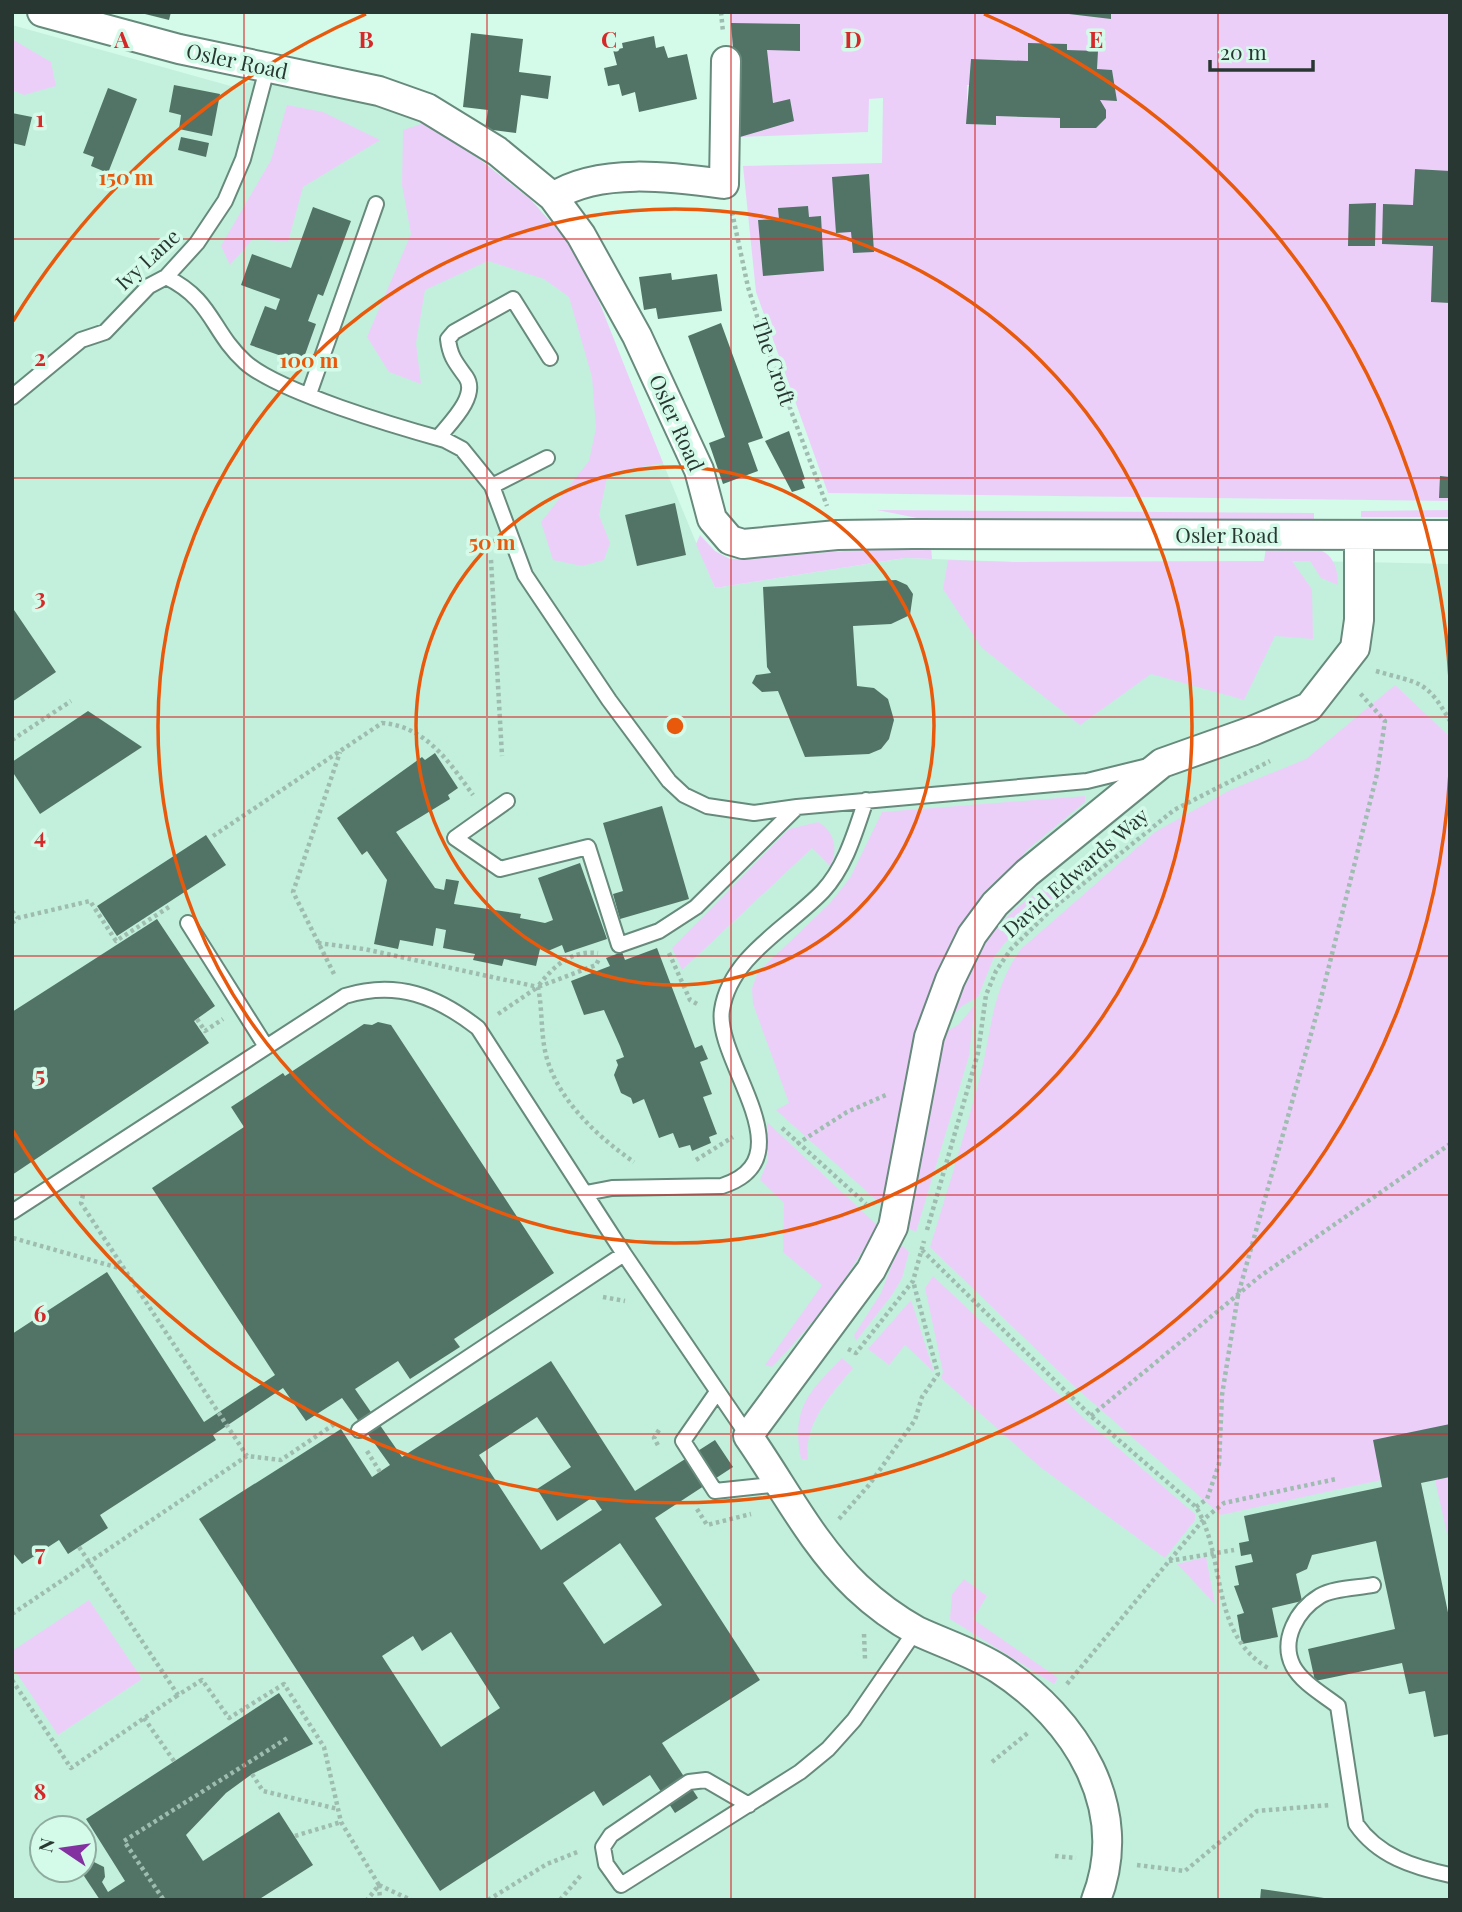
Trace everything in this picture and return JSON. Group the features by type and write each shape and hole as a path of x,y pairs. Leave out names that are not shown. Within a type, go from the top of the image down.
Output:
{"street":[{"name":"Osler Road","path":"42,12 179,50 379,91 427,108 497,150 553,197 580,235 637,336 699,470 706,507 720,532 730,540 743,544 837,535 1450,535"},
{"path":"553,197 572,185 646,176 724,184 726,61"},
{"path":"1096,1900 1107,1861 1106,1806 1096,1778 1067,1731 1047,1708 998,1668 916,1630 858,1587 816,1539 748,1436 871,1270 893,1227 929,1037 950,980 972,935 995,904 1027,873 1161,763 1252,732 1309,707 1355,648 1359,620 1359,536"}],"lane":[{"name":"Ivy Lane","path":"12,397 81,340 105,332 149,286 166,277 197,243 225,201 243,159 268,69"},
{"path":"309,394 376,204"},
{"path":"166,277 187,288 206,307 245,363 309,394 438,438 462,449 477,464 492,486 525,575 608,700 669,781 684,795 708,806 754,813 866,800 1087,781 1161,763"},
{"path":"438,438 463,405 470,389 468,379 450,355 448,338 454,332 513,299 550,358"},
{"path":"492,486 547,458"},
{"path":"586,1193 612,1188 722,1186 738,1181 751,1171 757,1153 753,1106 720,1018 724,996 753,954 823,891 839,869 866,800"},
{"path":"507,801 455,838 500,869 588,847 619,945 659,931 696,907 797,807"},
{"path":"188,923 265,1045"},
{"path":"12,1212 265,1045 345,996 366,990 408,992 449,1006 478,1028 624,1254 748,1436"},
{"path":"359,1430 586,1282 624,1254"},
{"path":"717,1392 683,1441 715,1491 781,1484"},
{"path":"1373,1585 1322,1595 1296,1620 1289,1634 1293,1666 1313,1688 1338,1706 1352,1807 1356,1824 1365,1837 1389,1855 1416,1867 1450,1875"},
{"path":"749,1805 706,1780 690,1782 611,1835 603,1847 606,1864 621,1885 749,1805 800,1772 828,1749 854,1720 916,1630"}],"path":[{"name":"The Croft","path":"724,184 738,230 748,287 765,342 837,535"},
{"path":"502,755 489,526 503,517"},
{"path":"1373,670 1420,684 1434,693 1450,721"},
{"path":"1196,1507 1207,1499 1219,1464 1222,1395 1238,1295 1266,1187 1320,1002 1377,774 1385,720 1355,687"},
{"path":"12,740 71,701"},
{"path":"212,836 382,723 393,724 440,749 487,816"},
{"path":"340,752 293,892 345,996"},
{"name":"David Edwards Way","path":"921,1249 978,1053 986,995 996,971 1011,949 1094,873 1174,810 1277,757"},
{"path":"12,923 18,918 90,901 116,941 175,903 188,923"},
{"path":"12,911 18,918"},
{"path":"659,931 690,1000 720,1018"},
{"path":"318,943 364,949 538,987"},
{"path":"478,1028 538,987 596,965 602,954 619,945"},
{"path":"586,952 555,965 538,987 543,1011 544,1047 560,1090 600,1136 640,1165"},
{"path":"197,1019 205,1031 220,1021"},
{"path":"753,1106 769,1113 797,1144 921,1249 1091,1416 1196,1507 1204,1519 1222,1601 1236,1628 1241,1646 1269,1669 1293,1666"},
{"path":"692,1161 703,1158 739,1131 755,1127"},
{"path":"1091,1416 1238,1295 1450,1143"},
{"path":"90,1161 81,1203 247,1456"},
{"path":"12,1238 126,1270"},
{"path":"816,1539 841,1517 869,1485 915,1420 922,1397 938,1374 913,1281"},
{"path":"586,1282 598,1297 622,1299 631,1304"},
{"path":"12,1614 247,1456 281,1460 346,1417 355,1433 359,1430"},
{"path":"660,1428 654,1438 665,1458"},
{"path":"992,1762 1024,1738 1204,1519 1224,1503 1336,1479"},
{"path":"695,1506 707,1525 753,1514"},
{"path":"79,1547 178,1695"},
{"path":"1168,1561 1234,1549"},
{"path":"862,1630 866,1653 864,1664"},
{"path":"12,1680 71,1768 202,1680 229,1718 284,1684 324,1747 341,1822 379,1885 380,1900"},
{"path":"144,1718 174,1761"},
{"path":"163,1899 124,1841 289,1737"},
{"path":"252,1774 263,1791 338,1809"},
{"path":"1055,1856 1185,1871 1257,1811 1322,1805 1352,1807"},
{"path":"295,1836 341,1822"},
{"path":"488,1900 547,1864 583,1849 585,1863 582,1879 560,1900"},
{"path":"367,1900 379,1885"},
{"path":"379,1885 411,1900"}],"shaded area":[{"path":"730,12 1450,12 1450,501 828,493 756,292 743,166 882,163 883,98 869,99 868,132 740,137","holes":["967,85 1035,117 996,116 995,125 967,124"]},
{"path":"12,25 234,87 259,79 374,103 424,123 479,159 530,199 581,256 618,355 715,588 905,558 1013,562 1310,561 1450,564 1450,1900 12,1900"},
{"path":"12,39 51,62 56,86 24,95 12,90"},
{"path":"287,105 323,112 380,140 303,187 288,242 253,239 230,265 221,246 271,160"},
{"path":"424,123 479,159 530,199 581,256 663,463 608,473 599,515 610,543 604,560 582,566 553,560 541,522 589,461 596,428 592,377 569,297 544,279 488,261 425,290 416,343 421,384 389,372 367,337 411,234 402,185 403,130"},
{"path":"877,510 1314,513 1314,519 917,518"},
{"path":"1450,510 1450,517 1361,517 1361,511"},
{"path":"700,535 715,551 730,559 931,545 932,559 905,558 715,588 696,544"},
{"path":"1266,547 1315,548 1332,559 1338,585 1321,578 1310,561 1292,561 1312,589 1313,639 1275,636 1244,700 1151,674 1080,725 982,648 943,589 948,560 1264,561"},
{"path":"1395,685 1450,737 1450,1424 1381,1480 1221,1515 1076,1388 930,1247 979,1081 993,1013 1003,981 1021,949 1155,832 1230,790 1306,759"},
{"path":"1085,796 1085,802 1027,850 997,885 884,1207 776,1110 789,1103 753,1004 752,988 758,972 830,903 850,878 882,812"},
{"path":"818,822 828,830 833,841 834,853 830,866 812,848 682,970 672,948 789,829"},
{"path":"1067,877 1062,891 1012,934 994,957 978,997 962,1006 945,1024 966,975 989,936 1021,904"},
{"path":"975,1005 969,1056 916,1232 906,1227 941,1034 958,1025"},
{"path":"767,1122 877,1225 830,1299 772,1367 765,1365 822,1285 783,1252 784,1203 760,1180 768,1160"},
{"path":"900,1244 909,1252 902,1278 856,1341 854,1335 881,1293"},
{"path":"933,1276 1089,1423 1195,1514 1195,1520 1165,1558 1040,1467 941,1378 943,1372 925,1288"},
{"path":"911,1300 934,1372 905,1345 889,1365 868,1349"},
{"path":"842,1358 853,1368 821,1410 810,1434 808,1460 801,1459 798,1427 805,1402"},
{"path":"1450,1477 1450,1547 1435,1480"},
{"path":"1206,1557 1215,1604 1177,1564"},
{"path":"964,1579 987,1596 973,1619 1058,1678 1054,1684 950,1619 952,1594"},
{"path":"89,1600 142,1679 58,1735 12,1666 12,1651"}],"building":[{"path":"137,12 171,12 169,20"},
{"path":"1052,12 1111,12 1111,19"},
{"path":"731,23 800,24 800,51 767,50 773,103 790,99 794,121 740,137"},
{"path":"471,33 523,39 519,72 551,76 548,99 521,95 516,133 485,129 488,110 463,107"},
{"path":"654,36 656,48 664,46 668,58 687,54 697,99 639,112 635,92 622,96 619,84 608,86 604,68 617,65 613,50 623,48 622,43"},
{"path":"1028,43 1067,44 1067,50 1098,51 1097,69 1112,70 1117,101 1100,100 1106,110 1106,118 1096,128 1060,128 1060,118 996,116 996,125 966,124 971,59 1028,61"},
{"path":"174,85 220,94 212,136 179,129 181,115 169,112"},
{"path":"108,88 137,99 108,173 91,166 94,157 83,153"},
{"path":"12,113 32,117 25,146 12,143"},
{"path":"181,137 209,143 206,157 178,150"},
{"path":"1415,169 1450,171 1450,303 1431,302 1433,246 1382,244 1383,204 1413,205"},
{"path":"869,174 874,252 853,253 851,232 836,233 832,177"},
{"path":"1376,203 1375,246 1348,246 1349,204"},
{"path":"808,206 809,217 821,216 824,271 763,276 758,220 779,219 778,208"},
{"path":"313,207 351,221 323,296 318,294 308,321 316,324 302,363 250,345 265,306 276,310 280,299 241,285 252,254 291,268"},
{"path":"671,273 672,280 717,274 722,311 658,319 656,308 644,310 639,277"},
{"path":"721,323 763,438 748,443 758,471 723,484 709,443 725,437 688,336"},
{"path":"789,431 805,479 802,480 805,488 792,492 765,441"},
{"path":"1440,476 1450,477 1450,498 1439,498"},
{"path":"675,503 686,555 637,566 625,515"},
{"path":"896,580 907,585 913,594 910,615 891,624 853,626 857,686 874,688 888,699 894,720 889,739 881,749 869,754 805,757 778,691 762,692 752,683 756,675 771,673 767,667 763,587"},
{"path":"12,607 56,672 12,702"},
{"path":"88,711 142,747 40,814 12,771 12,762"},
{"path":"435,753 458,788 448,795 450,799 396,832 435,888 444,890 446,879 459,881 454,904 521,914 520,918 545,923 553,920 538,878 580,863 607,939 565,953 562,945 548,951 540,949 536,966 504,959 502,966 473,960 475,954 443,948 446,930 436,928 433,946 400,940 398,949 374,944 387,880 367,851 362,855 337,818 422,757 425,760"},
{"path":"662,806 689,899 620,919 613,894 623,891 603,823"},
{"path":"206,835 226,865 117,936 97,906"},
{"path":"157,919 215,1006 194,1021 209,1043 12,1175 12,1012"},
{"path":"657,948 695,1048 702,1045 708,1059 700,1062 712,1094 703,1097 717,1134 709,1137 711,1143 692,1151 690,1145 679,1148 673,1133 659,1138 644,1099 633,1104 631,1098 621,1093 614,1075 618,1065 616,1060 624,1057 604,1010 584,1015 571,981 610,966 606,958 622,952 625,960"},
{"path":"378,1022 391,1025 554,1273 454,1339 460,1347 410,1379 398,1361 355,1389 402,1457 551,1361 635,1491 715,1440 733,1467 655,1518 760,1680 662,1743 698,1798 686,1806 675,1813 650,1775 603,1806 594,1791 440,1891 199,1519 341,1429 372,1477 390,1465 342,1398 306,1421 283,1388 213,1435 216,1440 100,1515 108,1528 68,1554 59,1540 22,1564 12,1552 12,1334 107,1272 204,1422 275,1375 152,1188 244,1127 231,1107 283,1073 285,1076 364,1024 372,1025","holes":["537,1417 571,1467 537,1489 557,1521 593,1497 602,1510 541,1550 479,1455","620,1543 662,1605 604,1644 563,1583","451,1632 500,1708 441,1747 382,1656 413,1636 422,1651"]},
{"path":"1450,1424 1450,1477 1421,1483 1450,1622 1450,1734 1434,1737 1425,1691 1409,1694 1402,1663 1315,1681 1308,1649 1395,1629 1376,1541 1312,1555 1307,1569 1296,1574 1302,1601 1272,1608 1278,1637 1242,1644 1237,1615 1244,1613 1234,1586 1239,1585 1235,1566 1253,1562 1251,1554 1241,1556 1239,1543 1249,1541 1244,1516 1382,1487 1373,1440"},
{"path":"279,1693 313,1744 252,1774 226,1793 186,1835 203,1861 279,1812 313,1865 258,1900 100,1900 89,1884 98,1884 98,1864 104,1867 105,1877 102,1882 108,1892 125,1881 98,1838 98,1814 94,1814"},
{"path":"1261,1889 1324,1898 1324,1900 1260,1900"}]}
